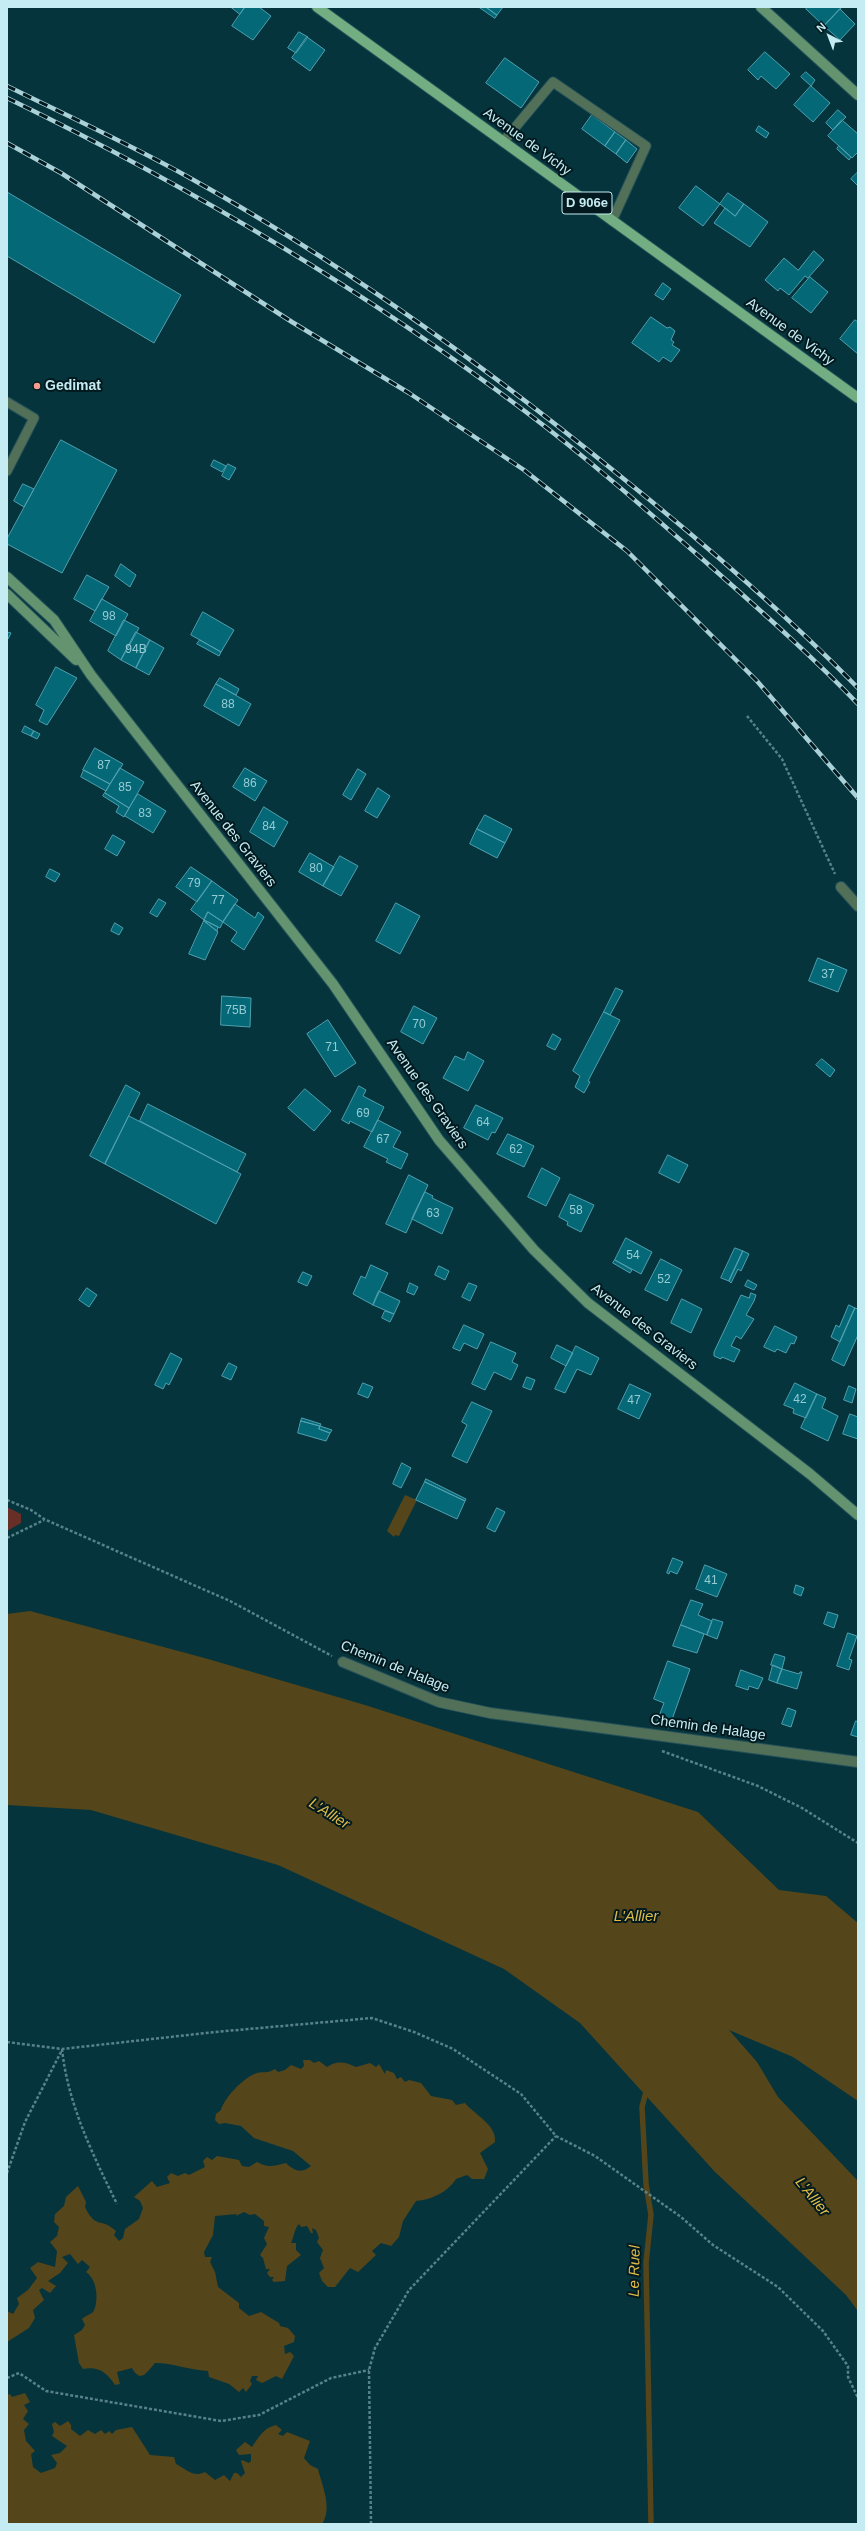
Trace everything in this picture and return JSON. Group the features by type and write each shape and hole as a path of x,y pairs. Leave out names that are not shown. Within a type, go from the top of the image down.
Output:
{"main road":[{"name":"Avenue de Vichy","path":"317,7 858,398"}],"street":[{"path":"761,7 858,95"},
{"path":"7,593 11,580"},
{"name":"Avenue des Graviers","path":"11,580 54,620 91,675 333,984 439,1140 534,1250 588,1303 804,1469 858,1515"},
{"name":"Avenue des Graviers","path":"7,593 91,675"},
{"path":"841,887 858,906"},
{"name":"Chemin de Halage","path":"342,1662 438,1702 490,1713 858,1762"}],"lane":[{"path":"503,142 553,82 646,146 612,221"},
{"path":"7,402 34,418 7,471"}],"path":[{"path":"747,716 782,759 841,887"},
{"name":"Chemin de Halage","path":"7,1500 31,1510 44,1519 230,1601 342,1662"},
{"path":"7,1538 44,1519"},
{"path":"659,1750 758,1786 816,1816 858,1843"},
{"path":"7,2042 62,2049 215,2032 372,2018 414,2032 453,2049 521,2094 556,2136 595,2156 681,2217 713,2245 778,2287 823,2331 848,2366 848,2377 858,2398"},
{"path":"7,2173 25,2122 62,2049"},
{"path":"62,2049 66,2079 88,2142 117,2204"},
{"path":"371,2524 369,2496 369,2370 375,2348 409,2290 556,2136"},
{"path":"7,2378 19,2373 46,2391 220,2421 259,2414 331,2378 369,2370"}],"shaded area":[{"path":"7,1507 21,1514 21,1523 7,1531"}],"water":[{"path":"405,1495 417,1500 399,1536 395,1535 394,1537 387,1531"},
{"name":"L'Allier","path":"30,1611 208,1659 365,1705 698,1812 779,1890 826,1896 858,1923 858,2101 793,2057 729,2030 757,2062 778,2097 858,2181 858,2311 846,2295 715,2172 580,2023 504,1969 278,1865 91,1810 7,1805 7,1614"},
{"path":"303,2060 310,2060 314,2063 319,2061 327,2067 334,2063 345,2063 356,2067 370,2063 376,2067 379,2064 385,2074 386,2070 394,2073 397,2079 401,2077 405,2082 409,2080 421,2083 431,2096 452,2100 456,2105 465,2103 489,2125 495,2136 495,2142 480,2153 488,2169 484,2179 472,2179 467,2175 456,2179 453,2184 439,2194 427,2199 416,2201 403,2221 399,2237 391,2246 381,2243 372,2251 376,2255 358,2272 350,2268 335,2287 328,2287 322,2281 319,2273 324,2268 320,2258 323,2250 317,2242 319,2238 316,2230 312,2228 313,2233 311,2233 307,2226 301,2227 299,2224 297,2226 291,2243 296,2243 296,2250 301,2255 287,2266 285,2281 274,2282 272,2280 274,2277 270,2277 267,2273 270,2269 266,2269 263,2258 260,2255 267,2244 264,2238 269,2227 264,2226 264,2221 255,2214 250,2215 244,2212 236,2216 237,2214 215,2216 213,2235 204,2252 205,2257 212,2257 210,2262 215,2272 218,2287 239,2303 239,2308 249,2316 261,2312 279,2323 280,2326 288,2328 295,2336 294,2342 284,2346 285,2354 290,2352 294,2356 282,2379 276,2376 262,2383 256,2380 258,2376 252,2376 250,2381 252,2384 246,2392 243,2388 239,2392 229,2384 209,2377 208,2371 168,2364 155,2363 147,2373 141,2376 135,2373 132,2368 117,2372 120,2384 115,2385 102,2371 89,2368 83,2369 79,2363 74,2335 82,2330 85,2325 82,2319 93,2312 97,2297 93,2280 86,2272 90,2267 82,2260 78,2264 70,2254 62,2257 68,2263 60,2273 48,2281 56,2286 50,2293 42,2288 39,2290 44,2300 33,2310 35,2318 29,2328 7,2342 7,2311 13,2314 19,2304 17,2298 28,2290 37,2278 30,2268 38,2262 55,2267 57,2251 50,2242 57,2236 59,2227 54,2222 55,2214 64,2206 66,2197 78,2186 86,2202 85,2207 89,2214 96,2221 111,2227 116,2231 114,2235 119,2241 123,2238 125,2229 139,2219 143,2208 140,2201 134,2197 152,2181 157,2187 170,2183 167,2177 171,2173 178,2176 185,2173 189,2175 205,2167 203,2161 207,2157 212,2160 217,2156 239,2160 242,2166 249,2167 257,2162 271,2166 286,2163 295,2170 301,2171 311,2166 293,2151 254,2138 241,2126 225,2123 219,2124 215,2120 216,2114 221,2110 230,2094 246,2079 257,2073 268,2072 275,2069 278,2072 285,2070 291,2065 301,2069 304,2066"},
{"path":"25,2393 30,2402 24,2405 28,2411 23,2419 29,2424 24,2430 26,2441 35,2451 31,2454 33,2467 41,2473 55,2468 57,2463 51,2455 60,2453 67,2446 52,2436 54,2432 52,2424 55,2422 60,2426 68,2421 71,2425 71,2429 80,2436 88,2430 95,2434 101,2430 105,2434 109,2431 112,2434 116,2430 132,2427 150,2455 174,2457 176,2464 190,2472 201,2474 205,2472 215,2480 224,2475 230,2481 234,2473 237,2473 241,2477 245,2473 242,2460 249,2463 251,2461 251,2454 239,2455 236,2450 245,2442 252,2447 259,2436 268,2428 276,2425 282,2430 278,2434 283,2436 287,2432 310,2441 304,2458 310,2465 318,2469 327,2504 325,2518 322,2524 7,2524 7,2395 10,2394 12,2397"}],"building":[{"path":"231,7 245,7 240,14"},
{"path":"245,7 259,7 271,16 253,40 232,26"},
{"path":"479,7 486,7 497,15 495,18"},
{"path":"486,7 503,7 497,15"},
{"path":"808,7 842,7 824,26 806,9"},
{"path":"840,9 855,24 840,40 824,26"},
{"path":"299,32 308,37 296,53 288,48"},
{"path":"307,37 325,50 310,71 292,58"},
{"path":"765,52 790,74 776,89 761,76 758,80 748,70"},
{"path":"505,58 539,82 521,108 486,83"},
{"path":"806,72 815,80 811,86 801,77"},
{"path":"811,86 830,103 813,122 794,105"},
{"path":"838,110 846,117 833,130 826,123"},
{"path":"592,115 615,132 605,146 582,129"},
{"path":"842,120 858,134 858,152 852,158 828,136"},
{"path":"759,126 769,133 766,138 756,131"},
{"path":"615,132 626,140 616,154 605,146"},
{"path":"626,140 637,149 627,163 616,154"},
{"path":"839,146 851,157 849,160 837,149"},
{"path":"858,172 858,186 851,179"},
{"path":"696,186 720,204 703,226 679,208"},
{"path":"7,192 181,295 154,343 7,256"},
{"path":"728,193 744,204 735,216 720,204"},
{"path":"744,204 768,222 750,247 714,223 725,208 735,216"},
{"path":"814,251 824,260 808,278 805,276 789,295 780,288 778,291 765,280 784,258 798,270"},
{"path":"810,277 828,292 811,313 792,298"},
{"path":"663,283 671,289 663,300 655,295"},
{"path":"651,317 667,328 670,327 675,331 671,340 674,342 672,345 680,350 671,362 663,357 659,362 632,343"},
{"path":"855,320 858,322 858,354 840,339"},
{"path":"61,440 117,470 62,573 7,544 7,539"},
{"path":"214,460 226,466 222,472 211,466"},
{"path":"228,464 236,468 229,480 222,476"},
{"path":"23,484 34,489 24,507 14,501"},
{"path":"121,564 136,575 130,587 115,576"},
{"path":"87,575 109,587 95,611 74,599"},
{"path":"102,599 128,614 116,636 90,621"},
{"path":"203,612 234,630 221,652 191,635"},
{"path":"124,620 139,628 121,660 108,651"},
{"path":"7,632 11,633 8,639 7,639"},
{"path":"136,632 150,640 136,668 121,660"},
{"path":"150,640 164,648 149,675 136,668"},
{"path":"200,640 221,652 219,656 197,644"},
{"path":"56,667 77,678 47,725 39,721 44,710 36,705"},
{"path":"220,678 239,689 236,695 216,684"},
{"path":"216,684 251,704 239,726 204,706"},
{"path":"25,726 34,731 31,736 22,732"},
{"path":"34,731 40,734 37,739 31,736"},
{"path":"95,748 123,764 110,784 83,770"},
{"path":"120,768 144,782 129,808 105,793"},
{"path":"245,768 267,781 255,801 233,787"},
{"path":"358,769 366,774 351,800 343,795"},
{"path":"84,770 110,784 106,791 81,777"},
{"path":"378,788 390,796 377,818 365,811"},
{"path":"105,793 129,808 124,817 116,812 119,806 103,796"},
{"path":"138,794 166,811 153,833 125,816"},
{"path":"264,807 288,822 274,847 250,832"},
{"path":"485,815 512,829 505,843 477,829"},
{"path":"477,829 505,843 497,858 470,844"},
{"path":"113,835 125,842 117,856 105,849"},
{"path":"310,853 334,867 323,886 299,872"},
{"path":"340,856 358,866 341,896 323,886"},
{"path":"191,867 212,881 197,902 176,887"},
{"path":"50,869 60,874 55,882 46,877"},
{"path":"212,881 238,900 223,922 208,912 204,920 191,910"},
{"path":"159,899 166,903 157,917 150,913"},
{"path":"396,903 420,916 400,954 376,941"},
{"path":"235,904 255,918 258,912 264,917 244,950 231,941 237,932 223,922"},
{"path":"208,912 223,922 220,928 204,920"},
{"path":"204,921 218,927 217,931"},
{"path":"204,921 218,932 205,960 189,954"},
{"path":"115,923 123,928 119,935 111,931"},
{"path":"818,958 847,970 838,992 809,981"},
{"path":"616,988 623,991 610,1015 604,1012"},
{"path":"222,996 251,998 250,1027 221,1025"},
{"path":"414,1006 437,1018 423,1044 401,1032"},
{"path":"604,1012 620,1020 588,1081 590,1082 584,1093 575,1087 580,1076 573,1071"},
{"path":"328,1020 356,1063 335,1077 307,1034"},
{"path":"553,1034 561,1039 555,1050 547,1046"},
{"path":"468,1052 484,1061 468,1091 443,1078 455,1056 464,1060"},
{"path":"822,1059 835,1070 830,1077 816,1065"},
{"path":"126,1085 140,1093 105,1164 90,1156"},
{"path":"359,1086 366,1090 363,1096 384,1107 372,1132 350,1121 349,1124 342,1120"},
{"path":"305,1089 331,1111 314,1131 288,1108"},
{"path":"148,1104 246,1154 237,1172 140,1121"},
{"path":"476,1105 503,1118 495,1133 492,1132 488,1140 464,1128"},
{"path":"129,1116 241,1174 216,1224 105,1164"},
{"path":"378,1120 401,1132 393,1147 408,1154 401,1169 386,1162 388,1159 364,1147"},
{"path":"508,1134 534,1146 524,1167 497,1154"},
{"path":"668,1155 688,1165 679,1183 659,1173"},
{"path":"542,1168 560,1178 546,1206 528,1197"},
{"path":"409,1175 428,1185 406,1233 386,1224"},
{"path":"425,1192 433,1196 432,1198 453,1208 442,1234 412,1219"},
{"path":"570,1194 594,1205 581,1232 567,1225 568,1222 559,1217"},
{"path":"626,1238 652,1252 641,1274 615,1260"},
{"path":"735,1248 743,1251 729,1281 721,1278"},
{"path":"743,1251 749,1254 741,1271 738,1269 731,1283 729,1281"},
{"path":"661,1259 682,1270 667,1301 645,1290"},
{"path":"615,1260 632,1270 630,1273 613,1263"},
{"path":"371,1265 388,1273 373,1305 353,1294 361,1276 365,1278"},
{"path":"439,1266 449,1271 445,1280 435,1275"},
{"path":"303,1272 312,1276 307,1286 298,1282"},
{"path":"748,1280 757,1285 754,1290 745,1286"},
{"path":"410,1283 418,1287 414,1295 407,1292"},
{"path":"469,1283 477,1286 470,1301 462,1297"},
{"path":"87,1288 97,1295 89,1307 79,1300"},
{"path":"379,1291 400,1301 394,1314 373,1305"},
{"path":"751,1293 756,1295 746,1315 754,1319 741,1339 736,1336 731,1346 740,1350 734,1362 722,1357 721,1359 714,1356 714,1352 741,1295 749,1298"},
{"path":"682,1299 702,1309 691,1333 671,1323"},
{"path":"849,1305 855,1308 840,1342 831,1337 836,1325 839,1327"},
{"path":"855,1308 858,1309 858,1335 844,1366 832,1360"},
{"path":"385,1311 394,1314 390,1322 382,1318"},
{"path":"464,1325 484,1334 477,1349 464,1343 460,1351 453,1348"},
{"path":"775,1326 797,1337 794,1344 791,1343 786,1353 777,1349 775,1352 764,1347"},
{"path":"491,1342 516,1353 512,1362 518,1365 511,1380 494,1372 485,1390 472,1384"},
{"path":"557,1345 573,1353 566,1366 551,1358"},
{"path":"576,1346 599,1358 591,1375 577,1369 565,1393 555,1389"},
{"path":"171,1353 182,1359 169,1385 166,1383 163,1389 155,1385"},
{"path":"229,1363 237,1367 231,1380 222,1376"},
{"path":"527,1377 535,1380 531,1390 523,1387"},
{"path":"363,1383 373,1387 368,1398 358,1394"},
{"path":"795,1383 817,1394 806,1418 793,1413 794,1409 784,1405"},
{"path":"630,1384 651,1394 639,1419 618,1409"},
{"path":"849,1386 856,1389 852,1403 844,1400"},
{"path":"817,1394 826,1398 822,1408 838,1416 828,1441 801,1428"},
{"path":"472,1402 492,1411 467,1463 452,1456 467,1425 462,1422"},
{"path":"850,1414 858,1417 858,1439 843,1434"},
{"path":"302,1418 321,1424 320,1426 301,1421"},
{"path":"301,1421 320,1426 319,1429 330,1433 326,1441 298,1433"},
{"path":"320,1426 332,1430 330,1433 319,1429"},
{"path":"402,1463 411,1468 401,1488 393,1484"},
{"path":"426,1479 466,1499 465,1501 425,1482"},
{"path":"425,1482 465,1501 457,1519 416,1500"},
{"path":"497,1508 505,1512 495,1532 487,1528"},
{"path":"673,1558 683,1562 677,1574 670,1571 669,1574 667,1573"},
{"path":"705,1565 727,1574 717,1597 696,1589"},
{"path":"796,1585 804,1588 801,1596 794,1593"},
{"path":"691,1600 703,1604 698,1615 712,1621 707,1635 681,1625"},
{"path":"828,1612 838,1615 834,1628 824,1624"},
{"path":"713,1619 723,1622 717,1639 707,1635"},
{"path":"681,1625 704,1634 697,1653 673,1646"},
{"path":"848,1633 857,1636 849,1659 852,1660 849,1670 837,1666"},
{"path":"775,1654 785,1657 782,1669 771,1665"},
{"path":"668,1661 690,1669 669,1728 656,1724 664,1703 654,1699"},
{"path":"773,1665 782,1669 777,1683 769,1680"},
{"path":"782,1669 799,1674 802,1672 797,1689 777,1683"},
{"path":"741,1670 763,1678 758,1689 749,1686 748,1690 736,1686"},
{"path":"788,1708 796,1711 791,1727 782,1724"},
{"path":"856,1721 858,1722 858,1737 851,1735"}],"waterway":[{"name":"Le Ruel","path":"647,2088 642,2107 646,2184 651,2215 646,2263 651,2524"}],"railway":[{"path":"7,86 122,142 246,210 355,279 461,353 564,431 677,523 770,603 858,688"},
{"path":"7,98 142,167 274,242 339,282 465,367 548,429 636,501 780,629 858,704"},
{"path":"7,143 61,173 292,322 409,393 524,470 627,551 757,681 858,798"}],"place":[{"name":"Gedimat","path":"37,386"}]}
